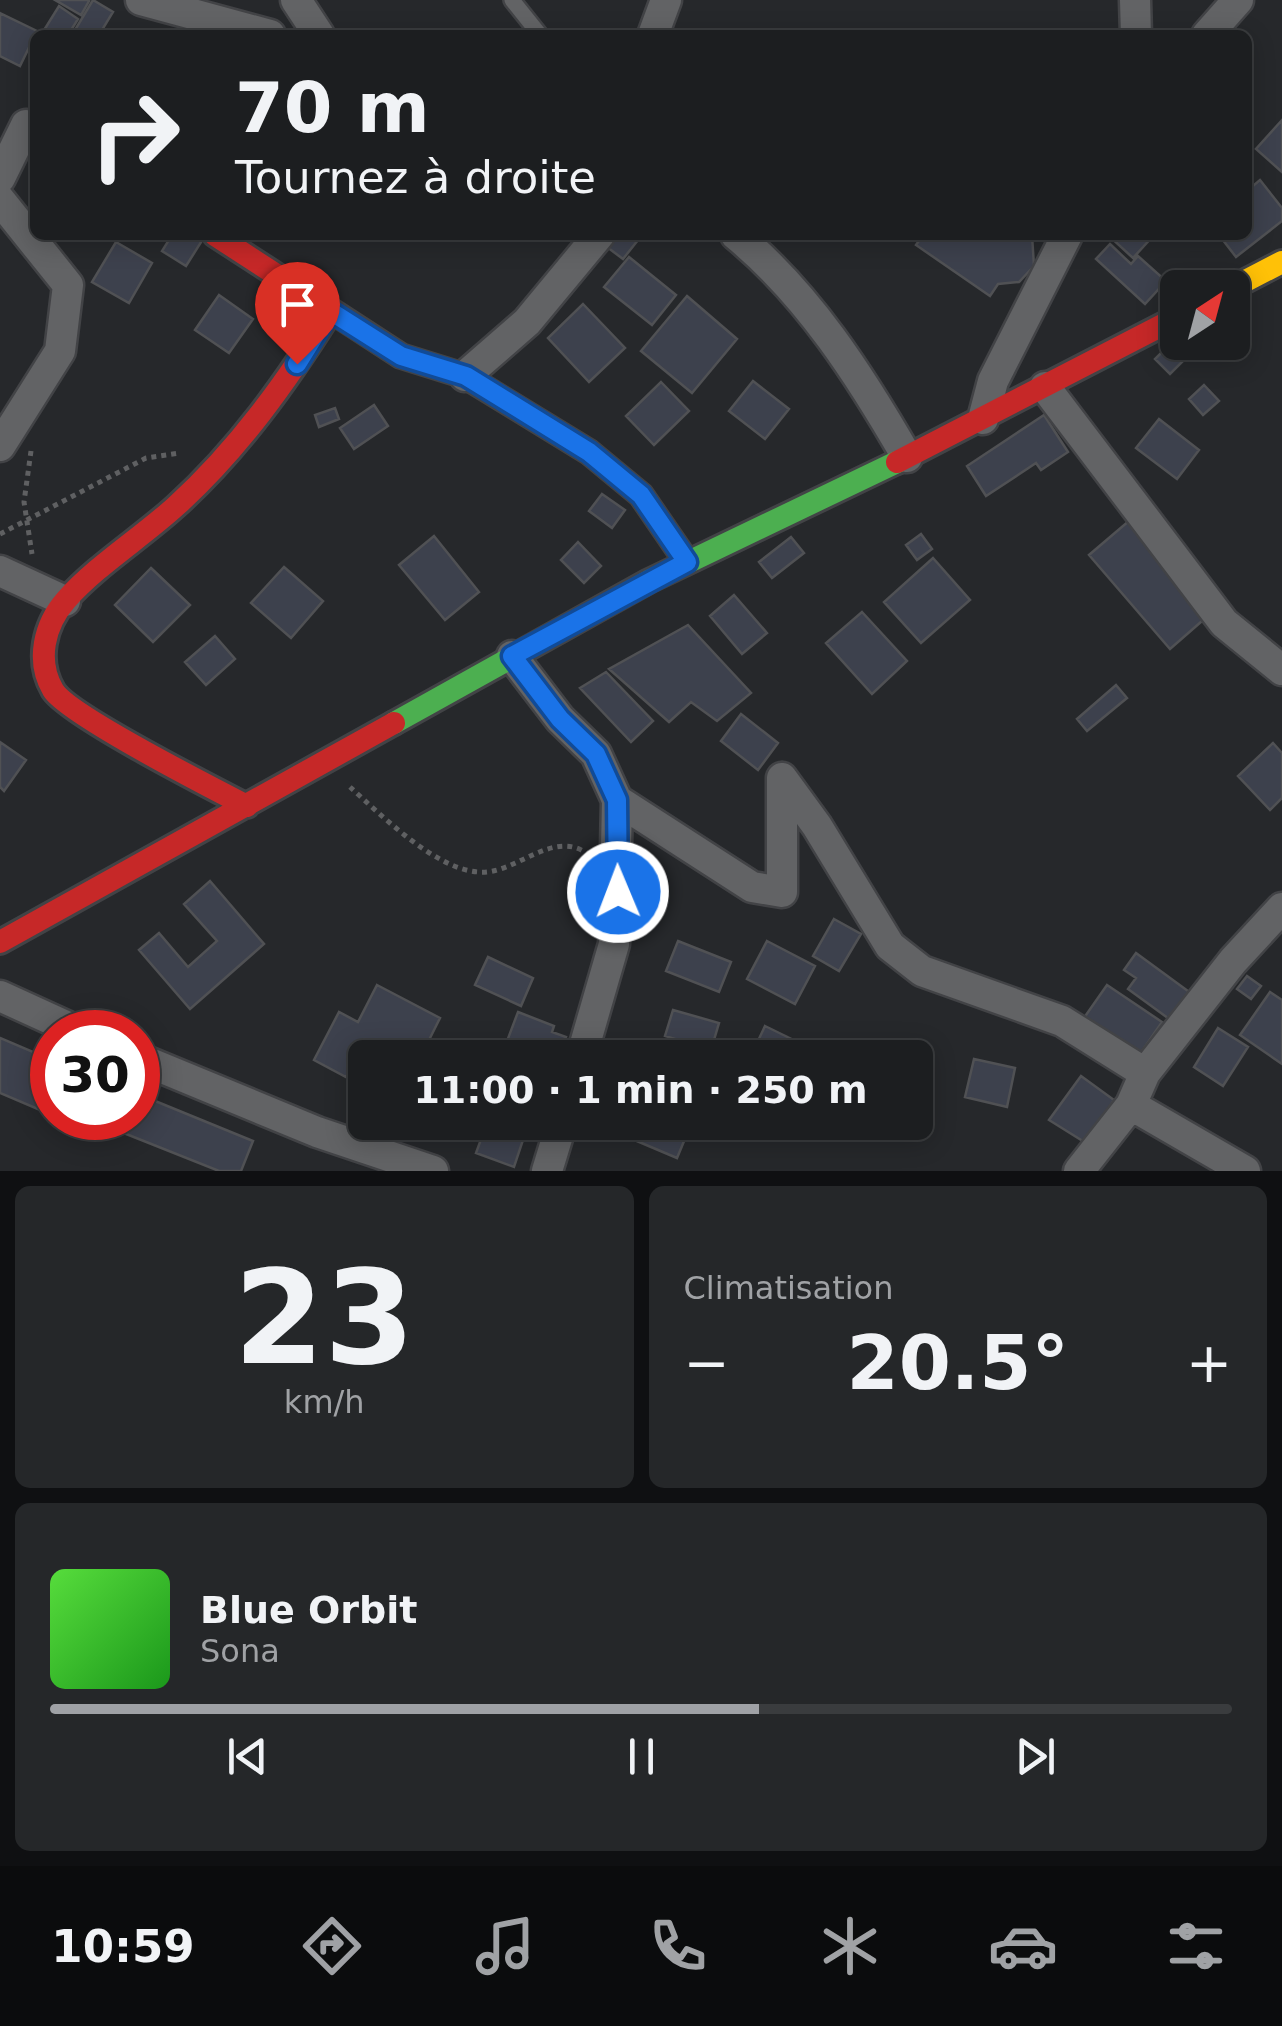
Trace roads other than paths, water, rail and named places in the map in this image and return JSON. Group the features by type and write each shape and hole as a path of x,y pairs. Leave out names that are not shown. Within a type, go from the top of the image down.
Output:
{"main road":[{"path":"223,240 401,356 466,376 589,452 641,495 687,562"},
{"path":"1250,282 1277,273"},
{"path":"247,806 154,757 55,695 41,666 46,636 65,601 180,504 281,390 330,311"},
{"path":"5,929 328,763 512,656 687,562 908,457 1160,326"}],"street":[{"path":"141,0 252,30"},
{"path":"296,0 316,30"},
{"path":"655,30 666,0"},
{"path":"1135,0 1136,30"},
{"path":"1211,30 1238,0"},
{"path":"0,178 20,123"},
{"path":"0,200 30,237"},
{"path":"0,446 60,351 68,284 32,240"},
{"path":"466,376 527,322 595,240"},
{"path":"742,240 758,253 857,371 908,457"},
{"path":"983,419 992,381 1064,240"},
{"path":"1045,387 1224,623 1282,670"},
{"path":"0,571 65,601"},
{"path":"512,656 560,719 596,754 617,800 614,944 585,1040"},
{"path":"617,800 752,887 782,892 782,778 817,826 890,946 922,971 1062,1021 1145,1073"},
{"path":"1080,1171 1132,1105 1145,1073 1233,962 1282,908"},
{"path":"0,996 31,1010"},
{"path":"160,1067 316,1132 433,1171"},
{"path":"1132,1105 1245,1171"},
{"path":"547,1171 556,1140"}],"lane":[{"path":"512,0 536,30"}]}
